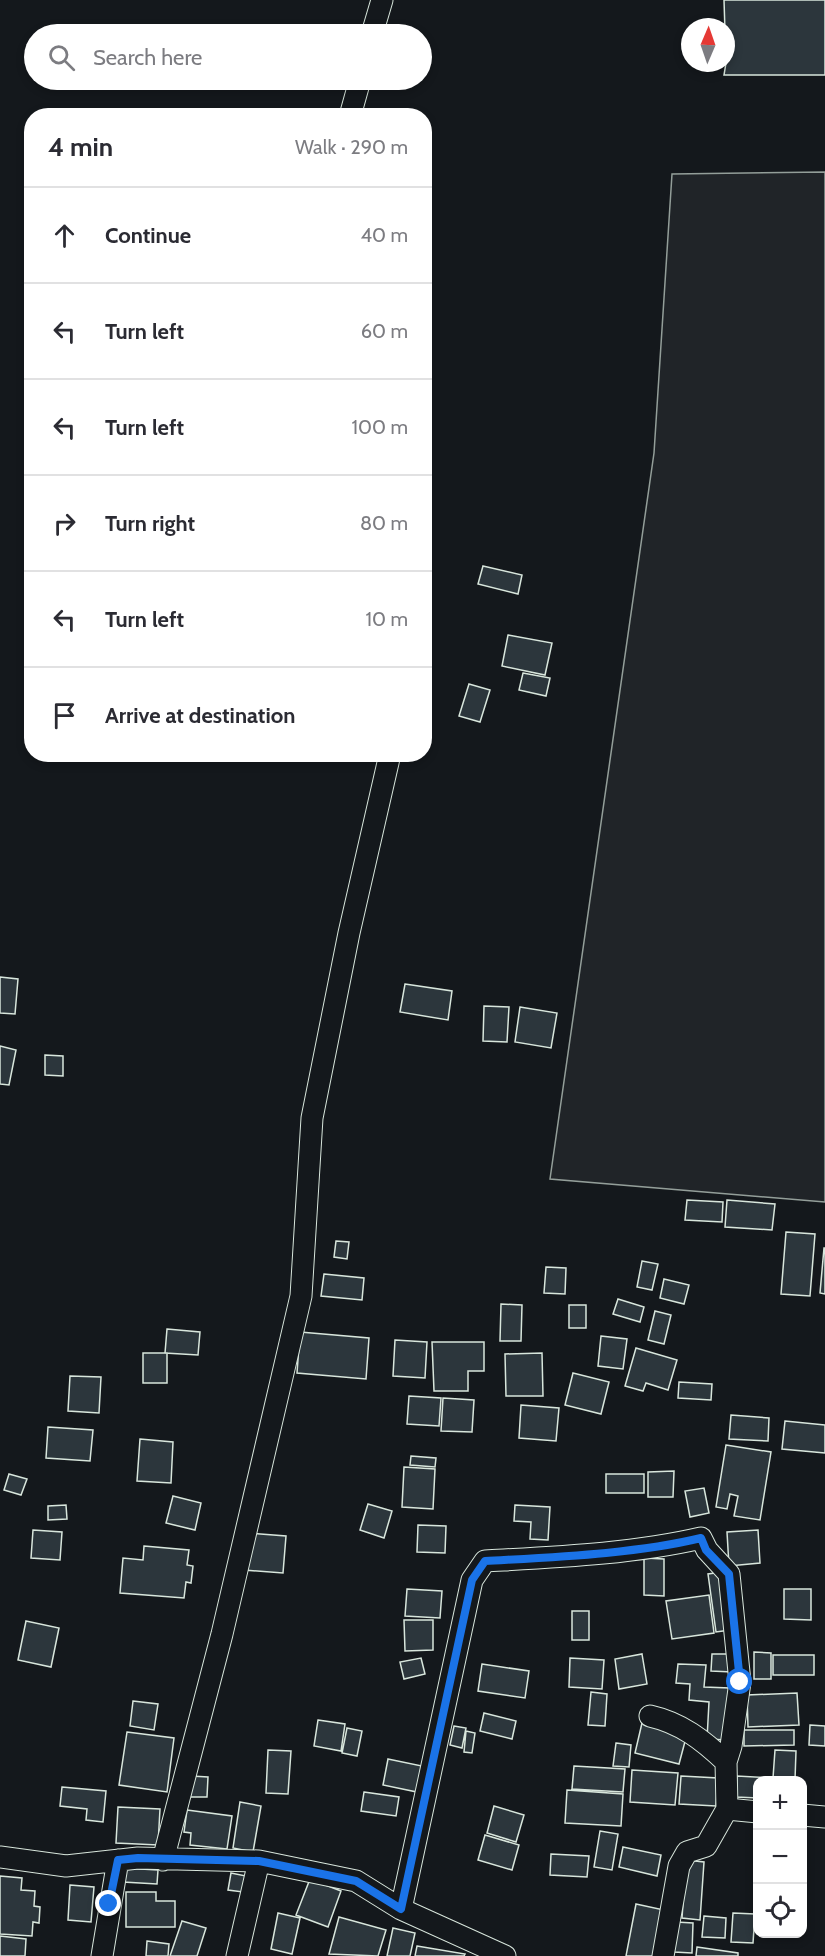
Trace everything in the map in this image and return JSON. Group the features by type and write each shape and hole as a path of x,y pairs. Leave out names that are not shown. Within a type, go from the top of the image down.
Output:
{"street":[{"path":"375,24 381,0"},
{"path":"352,108 357,90"},
{"path":"164,1860 222,1634 302,1296 312,1118 349,933 388,762"},
{"path":"401,1909 472,1580 485,1561 566,1556 678,1544 701,1538 706,1550 729,1574 740,1682 731,1746 726,1762 727,1809 706,1846 687,1852 679,1866 663,1956"},
{"path":"650,1716 666,1720 702,1739 726,1762"},
{"path":"727,1809 753,1812"},
{"path":"807,1815 825,1817"},
{"path":"0,1857 66,1866 138,1858 259,1861 356,1881 401,1909 505,1956"},
{"path":"102,1956 118,1860"},
{"path":"237,1956 259,1861"}],"shaded area":[{"path":"825,172 825,1202 550,1179 654,453 672,174"}],"building":[{"path":"724,0 825,0 825,75 724,75 724,72 735,72 735,18 725,18"},
{"path":"483,566 522,575 518,594 478,584"},
{"path":"508,635 552,643 545,675 502,666"},
{"path":"523,673 550,678 546,696 519,690"},
{"path":"469,684 490,690 480,722 459,716"},
{"path":"0,977 18,979 15,1014 0,1013"},
{"path":"405,984 452,991 448,1020 400,1012"},
{"path":"484,1006 509,1007 507,1042 483,1041"},
{"path":"520,1007 557,1013 551,1048 515,1042"},
{"path":"0,1046 16,1050 9,1085 0,1084"},
{"path":"45,1055 63,1056 63,1076 45,1075"},
{"path":"687,1200 723,1202 722,1222 685,1220"},
{"path":"727,1200 775,1204 772,1230 725,1227"},
{"path":"786,1232 815,1234 810,1296 781,1294"},
{"path":"336,1241 349,1242 347,1259 334,1257"},
{"path":"825,1248 825,1294 820,1293"},
{"path":"642,1261 658,1264 652,1290 637,1287"},
{"path":"546,1267 566,1268 565,1294 544,1293"},
{"path":"324,1274 364,1278 362,1300 321,1296"},
{"path":"664,1279 689,1285 684,1304 660,1298"},
{"path":"618,1299 644,1307 640,1322 613,1314"},
{"path":"501,1304 522,1305 521,1341 500,1341"},
{"path":"569,1305 586,1305 586,1328 569,1328"},
{"path":"655,1311 671,1315 664,1344 648,1340"},
{"path":"167,1329 200,1332 198,1355 165,1353"},
{"path":"300,1332 369,1338 366,1379 297,1373"},
{"path":"601,1336 627,1339 623,1369 598,1366"},
{"path":"395,1340 427,1342 425,1378 393,1376"},
{"path":"432,1342 484,1342 484,1371 468,1371 468,1391 434,1391"},
{"path":"636,1348 677,1360 668,1390 646,1383 643,1391 625,1386"},
{"path":"143,1353 167,1353 167,1383 143,1383"},
{"path":"542,1353 543,1396 506,1396 505,1354"},
{"path":"573,1373 609,1382 601,1414 565,1405"},
{"path":"70,1376 101,1377 99,1413 68,1411"},
{"path":"679,1382 712,1384 711,1400 678,1398"},
{"path":"409,1396 441,1398 439,1426 407,1424"},
{"path":"443,1398 474,1400 472,1432 441,1431"},
{"path":"521,1405 559,1408 556,1441 519,1438"},
{"path":"731,1415 769,1418 768,1441 729,1439"},
{"path":"785,1421 825,1425 825,1453 782,1449"},
{"path":"48,1427 93,1430 90,1461 46,1458"},
{"path":"140,1439 173,1442 171,1483 137,1481"},
{"path":"726,1445 771,1452 760,1520 734,1516 738,1496 730,1494 727,1509 716,1507"},
{"path":"411,1456 436,1458 435,1467 410,1465"},
{"path":"404,1467 435,1469 433,1509 402,1507"},
{"path":"674,1471 673,1497 648,1497 648,1472"},
{"path":"9,1474 27,1479 21,1495 4,1490"},
{"path":"606,1474 644,1474 644,1493 606,1493"},
{"path":"704,1488 709,1513 690,1517 685,1491"},
{"path":"173,1496 201,1503 195,1530 166,1523"},
{"path":"368,1504 392,1511 384,1538 360,1530"},
{"path":"66,1505 67,1519 48,1520 48,1506"},
{"path":"515,1505 550,1507 548,1540 530,1539 531,1522 514,1521"},
{"path":"418,1525 446,1526 445,1553 417,1552"},
{"path":"33,1530 62,1532 60,1560 31,1558"},
{"path":"758,1530 760,1563 729,1566 727,1532"},
{"path":"247,1533 286,1536 283,1573 244,1570"},
{"path":"144,1546 189,1550 187,1565 193,1566 191,1583 186,1582 184,1598 120,1593 123,1558 143,1560"},
{"path":"644,1558 664,1559 664,1596 644,1595"},
{"path":"722,1572 730,1630 716,1632 708,1574"},
{"path":"407,1589 442,1591 440,1618 405,1616"},
{"path":"784,1589 811,1589 811,1620 784,1619"},
{"path":"709,1595 714,1633 672,1639 666,1601"},
{"path":"572,1611 589,1611 589,1640 572,1640"},
{"path":"404,1620 433,1620 433,1650 405,1651"},
{"path":"26,1621 59,1628 51,1667 18,1660"},
{"path":"754,1652 771,1653 771,1679 754,1679"},
{"path":"642,1654 647,1684 619,1689 615,1659"},
{"path":"712,1654 732,1654 732,1672 711,1671"},
{"path":"773,1655 814,1655 814,1675 773,1675"},
{"path":"421,1658 425,1674 404,1679 400,1662"},
{"path":"570,1658 604,1660 602,1689 569,1687"},
{"path":"482,1664 529,1671 525,1698 478,1691"},
{"path":"678,1664 706,1665 704,1687 730,1688 727,1740 707,1739 709,1702 689,1700 690,1684 676,1683"},
{"path":"591,1692 607,1694 605,1726 588,1725"},
{"path":"797,1693 799,1725 748,1727 747,1695"},
{"path":"133,1701 158,1704 154,1730 130,1726"},
{"path":"484,1713 516,1721 512,1739 480,1731"},
{"path":"318,1720 345,1724 341,1751 314,1746"},
{"path":"642,1723 687,1734 679,1764 635,1753"},
{"path":"810,1725 825,1726 825,1746 809,1745"},
{"path":"454,1726 466,1728 462,1748 450,1745"},
{"path":"347,1728 362,1731 357,1756 342,1753"},
{"path":"744,1730 794,1730 794,1745 744,1746"},
{"path":"466,1731 475,1733 472,1753 464,1752"},
{"path":"127,1732 174,1738 167,1792 119,1785"},
{"path":"616,1743 631,1745 629,1767 613,1766"},
{"path":"268,1750 291,1751 288,1794 266,1793"},
{"path":"775,1750 796,1751 795,1776 773,1776"},
{"path":"388,1759 422,1766 417,1792 383,1785"},
{"path":"574,1766 625,1769 623,1792 572,1789"},
{"path":"632,1770 678,1773 675,1805 630,1802"},
{"path":"191,1776 208,1777 207,1797 190,1797"},
{"path":"681,1776 718,1778 716,1806 679,1804"},
{"path":"737,1776 753,1777 753,1798 736,1797"},
{"path":"62,1787 106,1791 103,1822 86,1820 87,1809 60,1806"},
{"path":"567,1790 623,1794 621,1826 565,1823"},
{"path":"364,1792 399,1797 396,1816 361,1811"},
{"path":"240,1802 261,1806 253,1852 233,1848"},
{"path":"494,1806 524,1815 516,1842 487,1833"},
{"path":"118,1807 160,1809 158,1845 116,1843"},
{"path":"187,1810 232,1816 227,1849 190,1845 191,1833 184,1832"},
{"path":"600,1831 618,1834 612,1870 594,1867"},
{"path":"485,1835 519,1845 512,1870 478,1860"},
{"path":"623,1847 661,1855 657,1876 619,1867"},
{"path":"551,1854 589,1856 587,1877 550,1875"},
{"path":"686,1860 704,1862 700,1920 682,1918"},
{"path":"123,1868 158,1870 157,1884 123,1882"},
{"path":"231,1873 246,1876 243,1892 228,1890"},
{"path":"0,1876 22,1878 21,1890 35,1891 34,1906 40,1907 39,1923 33,1922 32,1936 0,1934"},
{"path":"310,1879 341,1891 328,1927 296,1915"},
{"path":"70,1885 94,1887 91,1922 68,1920"},
{"path":"126,1892 156,1892 156,1901 175,1901 175,1927 126,1927"},
{"path":"636,1904 664,1910 655,1956 626,1956"},
{"path":"278,1913 300,1918 292,1954 271,1949"},
{"path":"733,1913 753,1914 753,1943 731,1942"},
{"path":"704,1916 726,1918 725,1938 702,1937"},
{"path":"339,1917 386,1930 378,1956 329,1954"},
{"path":"182,1921 206,1928 197,1956 170,1956"},
{"path":"676,1922 693,1923 692,1953 674,1952"},
{"path":"393,1928 415,1933 410,1956 387,1956"},
{"path":"0,1936 26,1939 25,1956 0,1956"},
{"path":"147,1941 169,1944 168,1956 146,1956"},
{"path":"417,1946 465,1954 464,1956 415,1956"},
{"path":"697,1947 738,1953 738,1956 696,1956"}],"route":[{"path":"109,1904 118,1860 138,1858 259,1861 356,1881 401,1909 472,1580 485,1561 566,1556 678,1544 701,1538 706,1550 729,1574 740,1682"}]}
